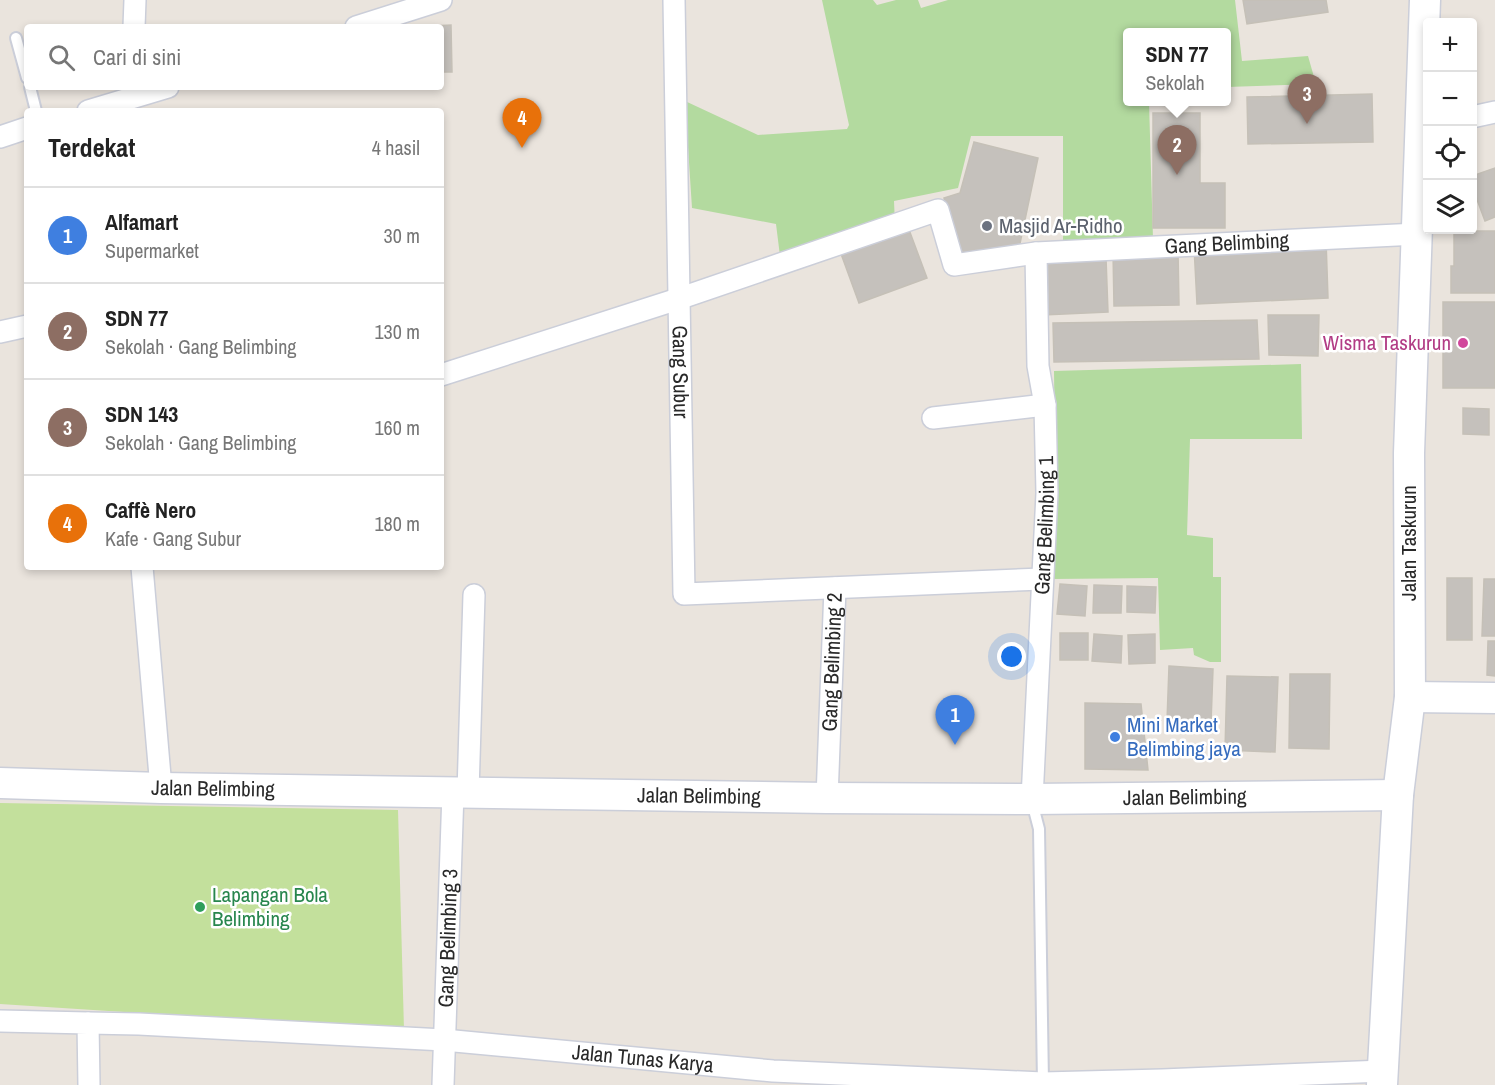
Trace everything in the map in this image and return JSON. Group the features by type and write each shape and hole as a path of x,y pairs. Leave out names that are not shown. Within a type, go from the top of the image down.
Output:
{"street":[{"path":"134,24 135,0"},
{"path":"365,24 441,0"},
{"name":"Gang Subur","path":"674,0 681,298 684,594 835,588"},
{"name":"Jalan Taskurun","path":"1425,0 1425,126"},
{"path":"95,108 130,93 149,90"},
{"path":"1477,116 1495,111"},
{"path":"0,137 24,130"},
{"name":"Jalan Taskurun","path":"1383,1078 1398,795 1410,697 1409,470 1417,234 1423,155"},
{"name":"Gang Belimbing","path":"681,298 938,210 954,265 1036,253 1417,234"},
{"name":"Gang Belimbing 1","path":"1032,799 1047,493 1045,405 1038,366 1036,253"},
{"path":"444,374 681,298"},
{"path":"0,332 24,327"},
{"path":"933,417 1045,405"},
{"path":"142,570 161,789"},
{"name":"Gang Belimbing 2","path":"827,798 835,588 1042,579"},
{"name":"Gang Belimbing 3","path":"443,1085 444,1040 474,595"},
{"path":"1410,697 1495,698"},
{"name":"Jalan Belimbing","path":"0,783 161,789 827,798 1032,799 1398,795"},
{"name":"Jalan Tunas Karya","path":"0,1021 139,1023 444,1040 771,1078 1161,1083 1383,1078"},
{"path":"88,1023 89,1085"}],"lane":[{"path":"16,38 24,67"},
{"path":"31,90 35,108"},
{"path":"1032,799 1039,829 1043,1083"}],"green space":[{"path":"822,0 873,0 877,5 896,0 918,0 921,8 948,0 1235,0 1242,61 1308,56 1316,84 1231,87 1231,28 1123,28 1123,106 1149,106 1153,239 1063,243 1063,136 971,136 958,188 894,201 895,225 781,264 776,224 692,208 685,101 758,135 847,129 849,125"},
{"path":"1301,364 1302,439 1190,439 1187,535 1213,538 1213,577 1221,577 1221,662 1210,662 1194,655 1193,648 1160,650 1158,578 1052,579 1054,371"},
{"name":"Lapangan Bola Belimbing","path":"0,803 398,810 404,1030 0,1004"}],"building":[{"path":"1243,0 1326,0 1328,12 1247,24"},
{"path":"444,25 451,25 452,72 444,72"},
{"path":"1372,94 1373,142 1248,144 1247,97"},
{"path":"1153,113 1200,113 1200,183 1225,183 1225,228 1153,228"},
{"name":"Masjid Ar-Ridho","path":"974,142 1038,158 1018,253 957,254 944,198 960,193"},
{"path":"1495,168 1495,217 1485,221 1477,199 1477,174"},
{"path":"908,227 927,278 859,303 840,251"},
{"path":"1495,231 1495,293 1451,293 1451,266 1454,266 1454,234"},
{"path":"1326,240 1328,298 1197,304 1194,246"},
{"path":"1178,251 1179,305 1114,306 1113,252"},
{"path":"1106,258 1108,312 1043,315 1041,260"},
{"path":"1443,302 1495,302 1495,388 1443,388"},
{"path":"1268,315 1319,315 1318,356 1269,355"},
{"path":"1257,320 1259,359 1054,362 1053,323"},
{"path":"1463,408 1489,409 1489,435 1463,434"},
{"path":"1447,578 1472,578 1472,640 1447,640"},
{"path":"1484,579 1495,579 1495,636 1482,636"},
{"path":"1060,584 1087,586 1085,616 1057,614"},
{"path":"1094,585 1122,586 1121,613 1093,613"},
{"path":"1127,586 1156,587 1155,613 1127,612"},
{"path":"1060,633 1088,633 1088,660 1060,660"},
{"path":"1094,634 1122,636 1121,663 1092,661"},
{"path":"1155,634 1155,663 1129,664 1128,635"},
{"path":"1488,641 1495,641 1495,676 1487,675"},
{"path":"1169,666 1213,669 1211,723 1167,721"},
{"path":"1290,674 1330,674 1329,749 1289,748"},
{"path":"1227,676 1278,677 1275,752 1225,750"},
{"name":"Mini Market Belimbing jaya","path":"1085,703 1141,704 1148,770 1085,769"}],"place":[{"name":"SDN 143","path":"1307,124"},
{"name":"Caffè Nero","path":"522,148"},
{"name":"SDN 77","path":"1177,175"},
{"name":"Masjid Ar-Ridho","path":"987,226"},
{"name":"Wisma Taskurun","path":"1463,343"},
{"name":"Mini Market Belimbing jaya","path":"1115,737"},
{"name":"Alfamart","path":"955,745"},
{"name":"Lapangan Bola Belimbing","path":"200,907"}]}
